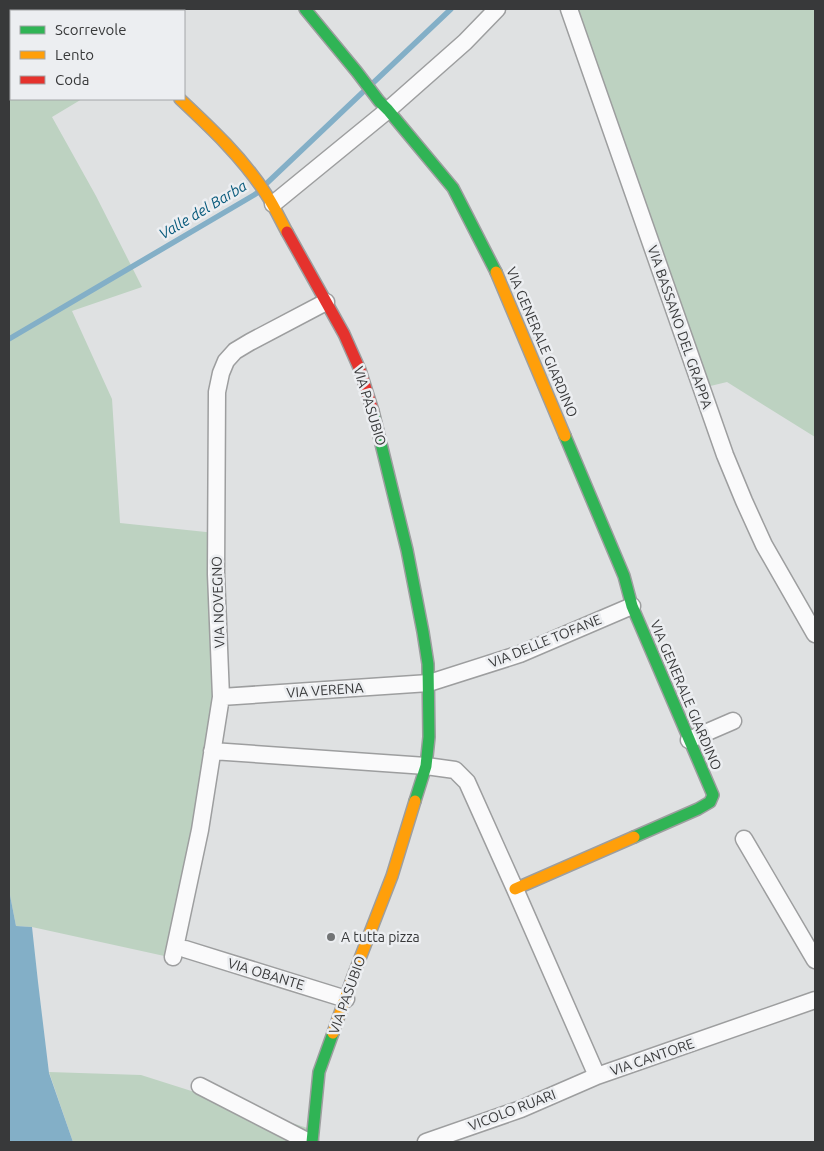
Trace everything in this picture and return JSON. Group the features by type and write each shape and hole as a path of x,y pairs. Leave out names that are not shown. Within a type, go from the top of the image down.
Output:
{"main road":[{"name":"VIA GENERALE GIARDINO","path":"305,9 453,188 493,266 624,576 632,606 713,795 710,802 698,809 515,889"},
{"name":"VIA PASUBIO","path":"181,100 253,175 270,199 344,334 360,370 375,418 397,505 415,588 428,664 429,736 426,766 392,876 352,979 319,1072 310,1142"}],"street":[{"path":"270,199 464,42 497,9"},
{"name":"VIA BASSANO DEL GRAPPA","path":"569,9 725,454 764,545 815,634"},
{"name":"VIA NOVEGNO","path":"179,953 221,697 216,564 217,392 221,373 226,361 236,350 326,302"},
{"name":"VIA DELLE TOFANE","path":"429,683 520,654 632,606"},
{"name":"VIA VERENA","path":"221,697 429,683"},
{"path":"689,740 733,721"},
{"path":"212,751 426,766"},
{"name":"VIA CANTORE","path":"426,766 455,770 466,782 597,1076 815,1000"},
{"path":"744,839 815,960"},
{"name":"VIA OBANTE","path":"179,953 346,999"},
{"name":"VICOLO RUARI","path":"426,1142 521,1109 597,1076"},
{"path":"200,1086 310,1142"}],"green space":[{"path":"9,9 56,9 58,10 10,10 10,100 80,100 52,117 96,196 142,287 72,311 112,399 120,523 225,534 225,635 219,739 169,957 32,927 16,926 9,890"},
{"path":"573,9 815,9 815,437 727,382 702,388 684,344 677,292 646,215"},
{"path":"49,1072 141,1075 317,1131 320,1142 73,1142"}],"water":[{"path":"9,890 16,926 32,927 49,1073 73,1142 9,1142"}],"waterway":[{"name":"Valle del Barba","path":"373,83 451,9"},
{"name":"Valle del Barba","path":"266,184 364,91"},
{"name":"Valle del Barba","path":"9,339 257,193"}],"traffic: fast":[{"path":"305,9 379,101 453,188 496,272"},
{"path":"373,411 407,550 428,664 429,737 426,766 415,801"},
{"path":"565,436 624,576 632,606 713,795 710,802 698,809 634,837"},
{"path":"312,1142 319,1072 333,1033"}],"traffic: slow":[{"path":"181,100 215,132 247,168 269,199 287,232"},
{"path":"496,272 565,436"},
{"path":"333,1033 392,876 415,801"},
{"path":"515,889 634,837"}],"traffic: jam":[{"path":"287,232 344,334 360,370 373,411"}],"place":[{"name":"A tutta pizza","path":"331,937"}]}
